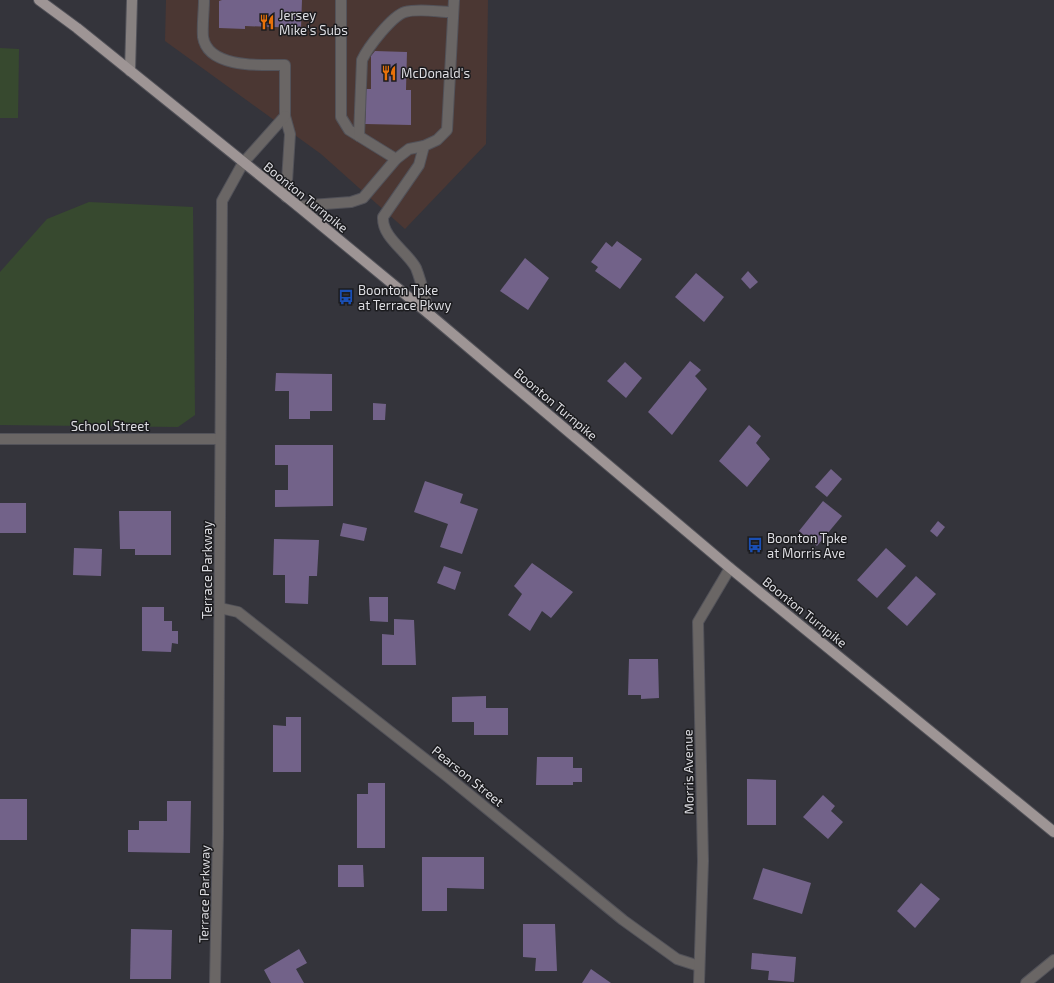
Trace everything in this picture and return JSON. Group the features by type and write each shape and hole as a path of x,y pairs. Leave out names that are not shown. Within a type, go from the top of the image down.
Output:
{"main road":[{"name":"Boonton Turnpike","path":"39,0 77,28 298,206 429,314 730,568 1054,832"},
{"path":"130,71 132,0"}],"street":[{"path":"204,0 203,38 208,48 216,55 227,61 239,64 285,66 285,116 290,134 286,197"},
{"path":"340,0 341,117 349,130 396,160"},
{"path":"298,206 351,202 363,198 396,160 409,149 424,146 437,140 447,130 452,12 454,0"},
{"path":"359,136 362,60 366,51 398,15 407,11 452,12"},
{"name":"Terrace Parkway","path":"215,983 220,608 222,201 243,163 285,116"},
{"path":"424,146 419,165 383,217 382,224 391,238 415,268 423,288 429,314"},
{"name":"School Street","path":"0,439 220,439"},
{"name":"Morris Avenue","path":"699,983 703,861 698,622 730,568"},
{"name":"Pearson Street","path":"220,608 238,612 448,777 623,920 677,959 699,966"},
{"path":"1026,983 1054,960"}],"shaded area":[{"path":"166,0 488,0 486,144 405,229 321,154 165,41"}],"green space":[{"path":"0,48 19,49 18,118 0,118"},
{"path":"89,202 193,207 195,415 178,427 0,425 0,272 47,219"}],"building":[{"path":"302,0 301,28 245,26 245,29 219,28 219,1"},
{"name":"McDonald's","path":"375,51 407,52 406,90 411,90 411,125 365,124 366,110 362,110 362,89 371,89 371,56"},
{"path":"617,241 642,259 620,289 595,271 598,267 591,262 606,242 612,247"},
{"path":"525,258 549,278 528,310 500,291"},
{"path":"748,271 758,282 750,289 741,279"},
{"path":"696,273 724,297 704,322 675,297"},
{"path":"690,361 701,370 695,376 707,389 672,435 648,412"},
{"path":"625,362 642,378 626,398 607,381"},
{"path":"276,373 332,374 332,411 310,411 310,419 289,419 289,391 275,391"},
{"path":"373,403 386,404 385,420 373,420"},
{"path":"749,425 761,436 756,443 770,459 747,487 719,461"},
{"path":"275,445 333,445 333,506 275,507 275,490 288,490 288,465 275,465"},
{"path":"831,469 842,479 827,497 815,487"},
{"path":"425,481 463,494 460,503 478,509 462,554 440,547 448,524 414,512"},
{"path":"823,501 842,516 817,546 799,531"},
{"path":"0,503 26,503 26,533 0,533"},
{"path":"119,511 171,511 171,555 135,555 135,549 120,549"},
{"path":"938,521 945,527 937,537 930,531"},
{"path":"343,523 367,528 364,541 340,536"},
{"path":"274,539 319,540 317,576 309,576 308,604 285,603 285,575 273,575"},
{"path":"74,548 102,549 101,576 73,575"},
{"path":"886,548 906,566 877,598 857,580"},
{"path":"532,563 573,592 551,618 542,611 530,631 508,615 522,594 514,586"},
{"path":"444,566 461,572 455,590 437,583"},
{"path":"916,576 936,594 907,626 887,608"},
{"path":"369,597 388,597 388,622 370,621"},
{"path":"142,607 164,607 164,621 172,621 172,631 178,631 178,644 172,643 171,652 142,651"},
{"path":"394,619 414,620 416,665 382,665 382,634 394,635"},
{"path":"629,659 658,659 659,698 641,699 641,695 628,695"},
{"path":"486,696 486,708 508,708 508,735 474,735 474,722 452,722 452,697"},
{"path":"286,717 301,717 301,772 273,772 273,725 286,726"},
{"path":"537,757 573,757 573,768 582,768 582,782 573,782 573,785 536,785"},
{"path":"747,779 776,780 776,825 747,825"},
{"path":"368,783 385,783 385,848 357,848 357,794 368,794"},
{"path":"823,795 835,806 831,811 843,822 828,839 803,817"},
{"path":"0,799 27,799 27,840 0,840"},
{"path":"167,801 191,801 190,853 128,852 128,830 139,830 139,821 167,821"},
{"path":"422,857 484,857 484,889 447,888 447,911 422,911"},
{"path":"338,865 363,865 364,887 338,887"},
{"path":"763,868 811,883 802,914 753,899"},
{"path":"921,883 940,899 915,928 897,911"},
{"path":"523,924 555,924 557,971 535,971 536,958 523,957"},
{"path":"131,929 172,930 171,979 130,979"},
{"path":"299,949 307,963 296,969 304,983 271,983 264,970"},
{"path":"752,953 796,957 794,982 768,980 769,971 751,969"},
{"path":"591,969 611,983 582,983"}],"place":[{"name":"Jersey Mike's Subs","path":"267,22"},
{"name":"McDonald's","path":"389,73"},
{"name":"Boonton Tpke at Terrace Pkwy","path":"346,297"},
{"name":"Boonton Tpke at Morris Ave","path":"755,545"}]}
